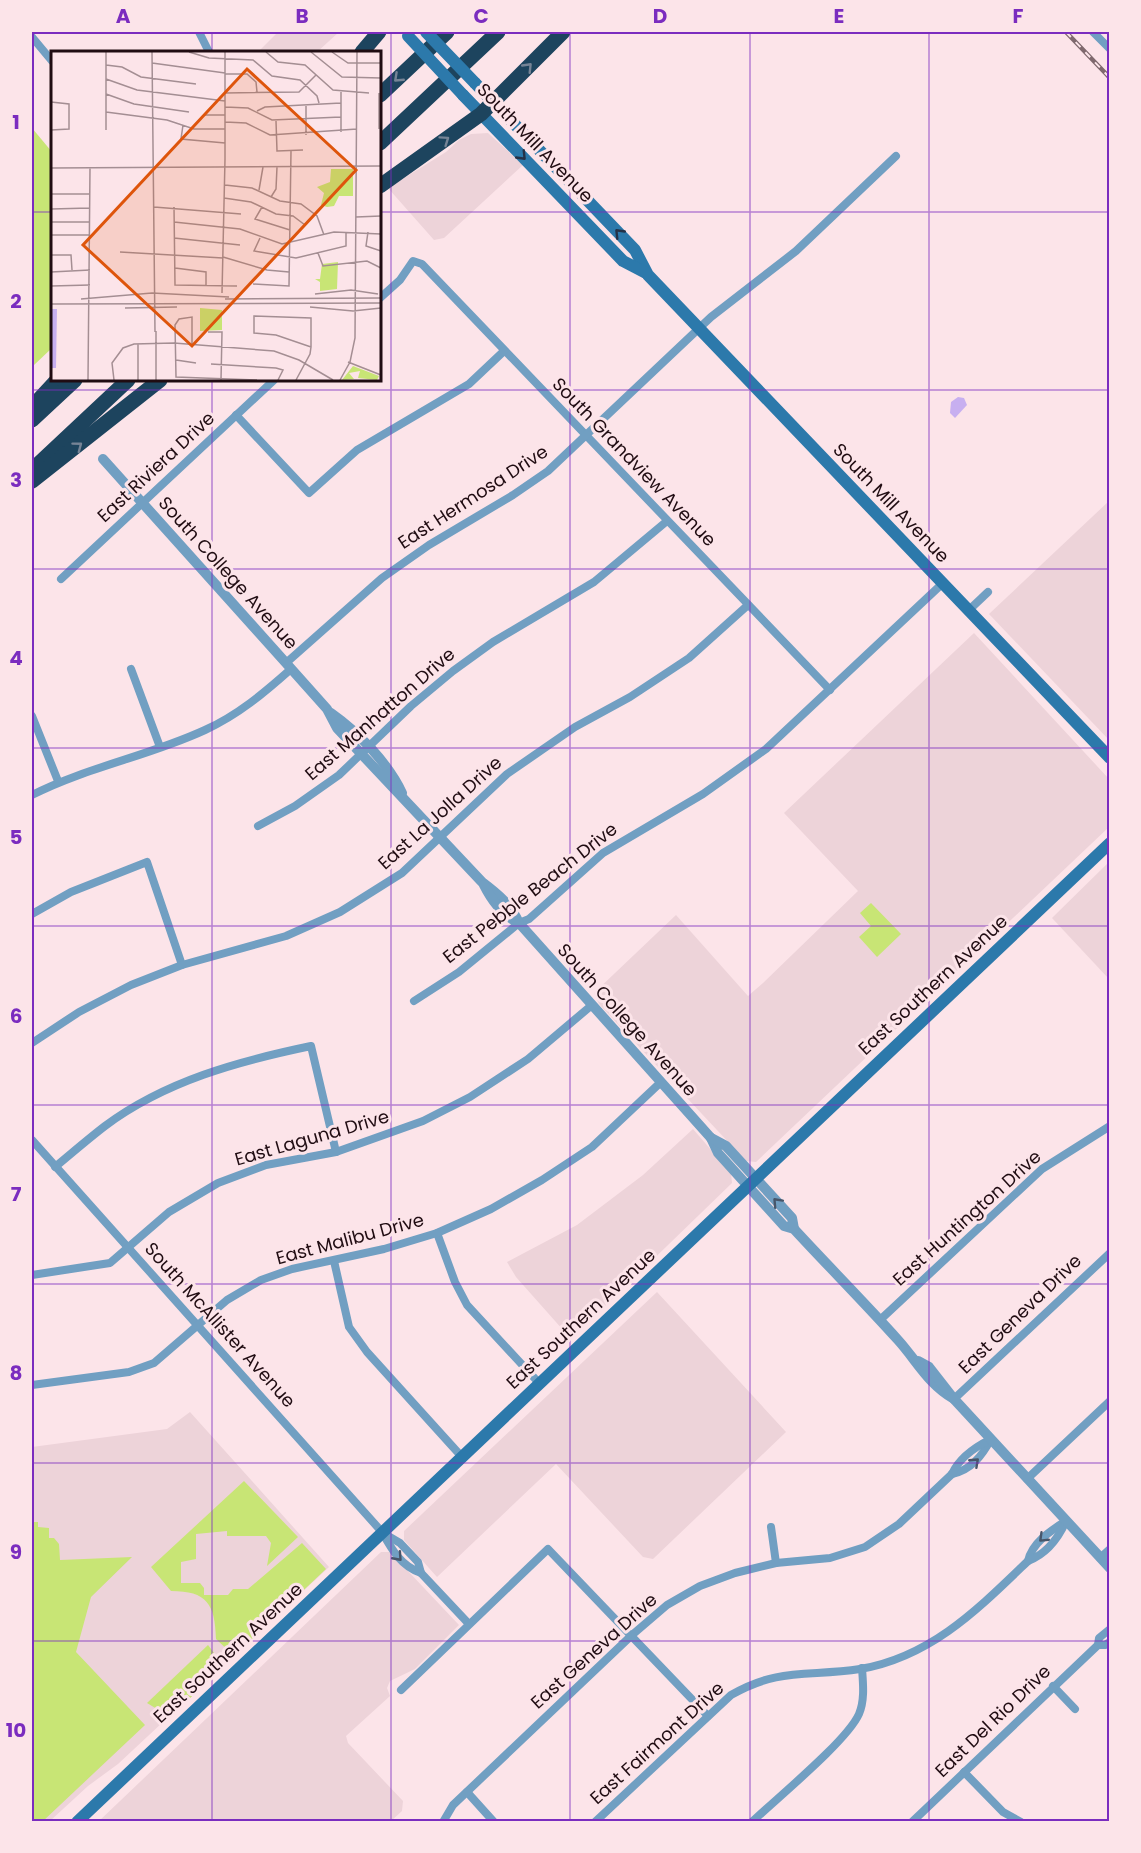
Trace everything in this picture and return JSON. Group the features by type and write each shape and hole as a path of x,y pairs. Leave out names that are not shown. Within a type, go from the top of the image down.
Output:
{"highway":[{"path":"363,51 379,32"},
{"path":"381,94 447,32"},
{"path":"381,142 498,32"},
{"path":"381,185 481,114 563,32"},
{"path":"32,407 56,381"},
{"path":"32,420 74,381"},
{"path":"32,470 127,381"},
{"path":"32,481 159,381"}],"main road":[{"name":"South Mill Avenue","path":"426,32 635,250 646,273 1110,758"},
{"name":"South Mill Avenue","path":"406,34 623,261 646,273"},
{"name":"East Southern Avenue","path":"77,1821 1110,843"}],"street":[{"path":"199,32 208,51"},
{"path":"1093,32 1110,49"},
{"path":"32,37 51,60"},
{"name":"East Hermosa Drive","path":"32,795 58,781 206,730 242,710 382,578 429,544 537,480 699,328 744,289 796,251 896,156"},
{"name":"South Grandview Avenue","path":"381,297 400,280 413,261 422,264 830,690"},
{"path":"236,415 309,493 357,450 469,384 504,351"},
{"name":"East Riviera Drive","path":"61,579 273,381"},
{"name":"South College Avenue","path":"103,459 327,709 345,723 364,751 394,777 403,796 482,882 507,917 519,923 711,1138 726,1146 751,1182 792,1218 794,1229 918,1361 922,1373 938,1389 954,1399 1110,1568"},
{"name":"East Manhatton Drive","path":"258,826 295,806 339,776 411,706 471,657 594,582 667,521"},
{"name":"East Pebble Beach Drive","path":"414,1001 459,972 519,923 529,919 586,867 624,839 703,794 752,760 782,736 943,583"},
{"path":"969,610 988,592"},
{"name":"East La Jolla Drive","path":"32,1043 79,1012 131,985 182,965 285,936 340,912 402,873 507,774 575,727 630,697 689,658 748,605"},
{"path":"131,669 160,747"},
{"path":"32,716 58,781"},
{"path":"32,914 71,892 147,862 182,965"},
{"name":"East Laguna Drive","path":"32,1275 110,1263 169,1212 218,1183 266,1165 336,1152 423,1121 470,1097 528,1059 592,1005"},
{"path":"55,1167 106,1125 159,1094 210,1072 311,1047 336,1152"},
{"name":"East Malibu Drive","path":"32,1384 129,1372 154,1363 227,1300 261,1280 292,1269 334,1261 437,1233 490,1209 542,1180 592,1147 661,1082"},
{"name":"East Huntington Drive","path":"880,1320 1042,1169 1110,1126"},
{"name":"South McAllister Avenue","path":"32,1140 382,1532 392,1551 409,1569 421,1573 468,1623"},
{"path":"437,1233 455,1282 467,1305 539,1383"},
{"name":"East Geneva Drive","path":"954,1399 1110,1253"},
{"path":"334,1261 349,1327 367,1352 462,1457"},
{"path":"1027,1479 1110,1401"},
{"name":"East Geneva Drive","path":"443,1821 453,1805 667,1605 700,1586 735,1572 776,1563 830,1558 865,1547 899,1524 952,1474 964,1472 983,1454 991,1439"},
{"name":"East Fairmont Drive","path":"595,1821 731,1695 755,1681 780,1674 862,1668 914,1652 952,1630 1028,1561 1030,1550 1052,1529 1066,1521"},
{"path":"771,1527 776,1563"},
{"path":"401,1690 457,1637 468,1623 548,1549 633,1635 708,1716"},
{"path":"1100,1558 1110,1549"},
{"name":"East Del Rio Drive","path":"912,1821 1098,1645 1099,1638 1110,1629"},
{"name":"East Del Rio Drive","path":"1098,1645 1105,1645 1110,1641"},
{"path":"752,1821 847,1732 860,1713 863,1692 862,1668"},
{"path":"1053,1686 1075,1709"},
{"path":"964,1772 1003,1812 1021,1821"},
{"path":"467,1792 494,1821"}],"shaded area":[{"path":"278,32 339,32 318,51 259,51"},
{"path":"488,133 523,165 444,238 434,240 388,188 446,152 459,140 471,134"},
{"path":"958,397 964,398 967,405 955,418 950,413 951,402"},
{"path":"1109,501 1109,740 989,614"},
{"path":"974,633 1109,779 1109,827 756,1162 746,1161 599,1004 594,993 676,915 748,996 763,983 858,891 784,813"},
{"path":"1109,862 1109,979 1052,918"},
{"path":"693,1129 731,1173 732,1183 571,1339 516,1277 507,1262 577,1225 643,1175"},
{"path":"657,1292 786,1432 653,1559 643,1557 556,1464 437,1577 404,1540 404,1531"},
{"path":"190,1412 329,1567 118,1764 88,1786 50,1821 32,1821 32,1447 167,1429"},
{"path":"381,1552 390,1552 459,1625 415,1669 390,1681 387,1688 390,1696 346,1736 348,1743 403,1801 402,1811 391,1821 98,1822"}],"green space":[{"path":"32,128 51,151 51,349 32,365"},
{"path":"871,903 901,934 877,957 859,937 871,926 860,913"},
{"path":"244,1481 298,1537 267,1566 271,1543 266,1536 227,1536 227,1531 196,1534 196,1559 181,1562 181,1583 200,1583 204,1588 204,1595 228,1595 233,1589 248,1589 302,1543 326,1569 234,1656 216,1639 214,1617 207,1602 193,1594 171,1591 151,1567"},
{"path":"32,1522 38,1522 38,1527 49,1528 49,1538 54,1538 59,1544 60,1560 132,1557 91,1597 76,1652 145,1725 42,1822 32,1821"},
{"path":"208,1645 224,1666 170,1717 147,1703"}],"railway":[{"path":"1066,32 1110,78"}]}
